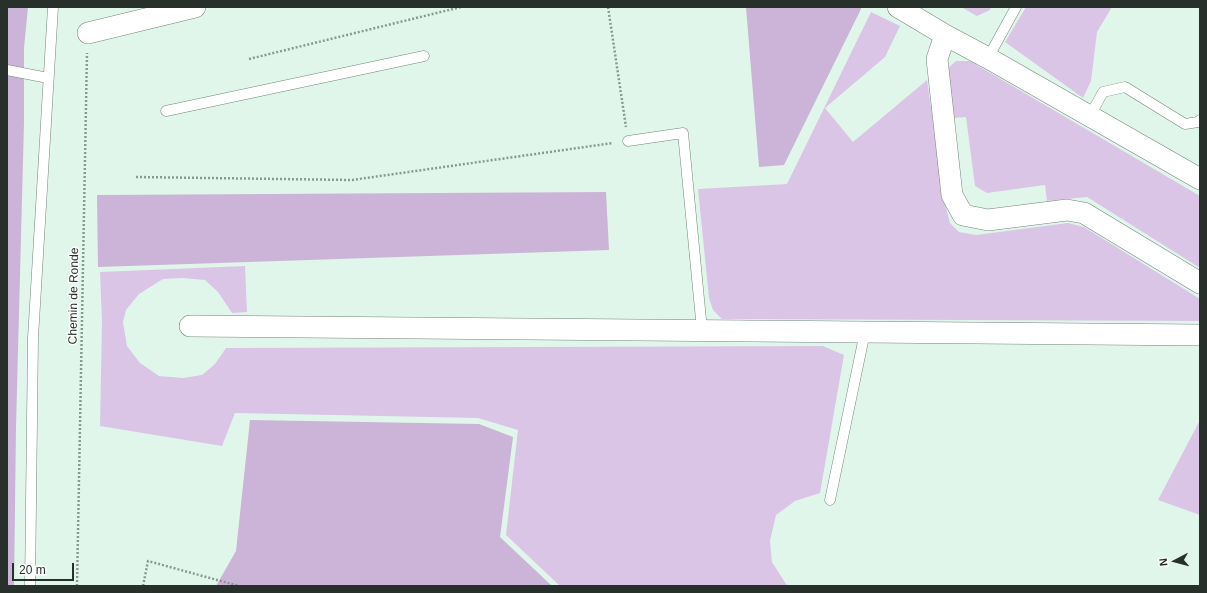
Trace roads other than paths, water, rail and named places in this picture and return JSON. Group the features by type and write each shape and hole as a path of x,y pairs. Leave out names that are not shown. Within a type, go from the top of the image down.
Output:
{"street":[{"path":"88,32 195,7"},
{"path":"898,7 1200,179"},
{"path":"945,35 937,59 952,194 963,215 988,220 1067,210 1084,213 1200,283"},
{"path":"190,326 1200,335"}],"lane":[{"path":"30,586 33,338 53,7"},
{"path":"988,58 1016,7"},
{"path":"166,111 424,56"},
{"path":"7,70 48,78"},
{"path":"1090,116 1103,92 1125,87 1185,124 1198,122 1200,120"},
{"path":"628,140 683,133 702,330"},
{"path":"830,500 866,332"}]}
